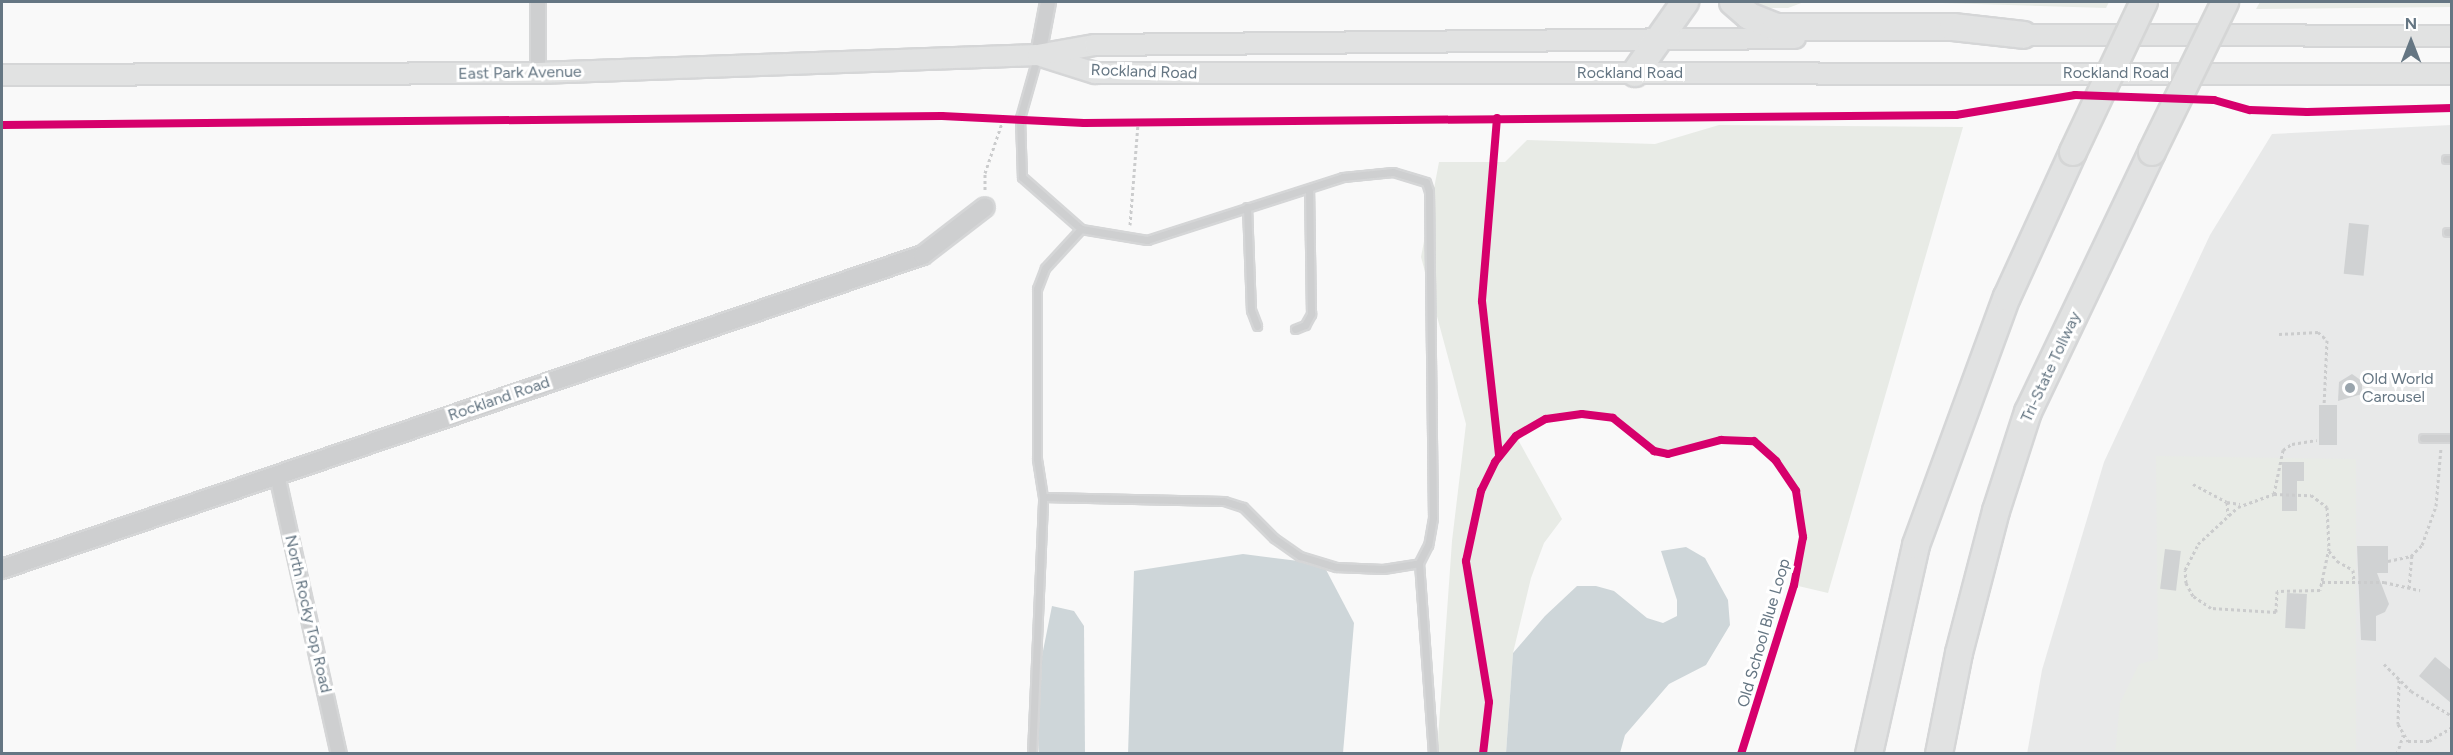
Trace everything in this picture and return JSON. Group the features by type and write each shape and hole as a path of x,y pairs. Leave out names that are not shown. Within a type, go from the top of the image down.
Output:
{"highway":[{"path":"1635,73 1685,2"},
{"path":"1733,2 1749,16 1776,27 1953,27 2024,35"},
{"path":"1869,753 1916,545 2007,297 2144,2"},
{"name":"Tri-State Tollway","path":"1939,753 1959,653 1996,511 2028,412 2225,2"}],"main road":[{"name":"Rockland Road","path":"1038,55 1095,45 1139,44 2024,35 2451,36"},
{"name":"East Park Avenue","path":"2,75 538,73 1038,55"},
{"name":"Rockland Road","path":"1038,55 1095,73 2451,74"}],"street":[{"path":"538,2 538,73"},
{"path":"1038,55 1048,2"},
{"name":"Rockland Road","path":"2,568 923,255 984,207"},
{"name":"North Rocky Top Road","path":"277,475 339,753"}],"lane":[{"path":"1038,55 1020,118 1022,177 1081,229 1147,240 1343,177 1393,172 1426,182 1429,191 1433,518 1428,546 1419,563 1433,753"},
{"path":"1295,329 1305,325 1311,314 1310,189"},
{"path":"1247,207 1251,310 1257,326"},
{"path":"1032,753 1043,497 1037,458 1037,289 1045,268 1081,229"},
{"path":"2423,438 2451,438"},
{"path":"1043,497 1224,501 1243,507 1274,538 1309,558 1336,567 1383,569 1419,563"}],"path":[{"path":"994,117 1020,118"},
{"path":"984,207 985,173 1004,117"},
{"path":"1127,123 1150,122"},
{"path":"1130,227 1138,123"},
{"path":"2279,334 2318,332 2327,339 2324,405"},
{"path":"2274,494 2283,450 2292,444 2317,440"},
{"path":"2388,561 2412,555 2422,545 2433,516 2441,455"},
{"path":"2193,484 2227,502 2242,504"},
{"path":"2274,494 2311,495 2321,500 2330,516 2329,550 2320,590 2277,591 2276,612 2211,608 2193,596 2186,583 2185,570 2190,558 2242,504 2274,494"},
{"path":"2227,502 2228,516"},
{"path":"2329,550 2337,561 2353,570 2354,582"},
{"path":"2409,588 2412,555"},
{"path":"2322,582 2384,582 2420,590"},
{"path":"2384,664 2399,680 2451,716"},
{"path":"2399,680 2398,723 2408,741 2419,743 2451,727"},
{"path":"2397,753 2403,735"}],"shaded area":[{"path":"1753,2 1804,2 1788,8 1767,8"},
{"path":"1908,2 2109,2 2106,8"},
{"path":"2260,2 2451,2 2452,7 2256,9"},
{"path":"1719,125 1963,127 1828,593 1794,585 1803,537 1796,491 1777,461 1754,441 1721,440 1668,454 1654,451 1613,418 1582,414 1546,419 1516,436 1562,519 1544,543 1531,578 1513,653 1506,753 1437,753 1452,541 1466,424 1421,257 1439,162 1505,162 1527,140 1655,144"},
{"path":"2451,125 2451,753 2027,754 2042,670 2104,462 2210,235 2272,134"},
{"path":"2156,456 2356,459 2356,753 2115,754 2120,703 2139,664 2158,659"},
{"path":"1686,547 1705,558 1728,600 1730,625 1706,665 1669,684 1625,735 1620,753 1506,753 1513,653 1545,616 1577,586 1596,586 1614,591 1647,618 1663,623 1677,616 1677,600 1661,551"},
{"path":"1243,554 1323,564 1354,623 1343,753 1128,754 1134,571"},
{"path":"1052,606 1074,611 1084,626 1085,753 1039,754 1038,676"}],"building":[{"path":"2349,223 2369,225 2364,276 2344,274"},
{"name":"Old World Carousel","path":"2352,374 2362,381 2362,394 2338,401 2339,382"},
{"path":"2319,405 2337,405 2337,445 2319,445"},
{"path":"2282,462 2304,462 2304,481 2297,481 2297,511 2282,511"},
{"path":"2357,546 2388,546 2388,573 2377,573 2389,604 2385,612 2376,616 2376,641 2361,640"},
{"path":"2165,549 2181,551 2176,591 2160,589"},
{"path":"2287,593 2307,594 2305,629 2285,628"},
{"path":"2435,657 2451,670 2451,703 2419,676"}],"cycle path":[{"path":"2,125 942,116 1084,123 1956,115 2075,95 2214,100 2250,110 2307,112 2452,108"},
{"path":"1497,118 1482,301 1499,456"},
{"name":"Old School Blue Loop","path":"1483,754 1489,702 1466,561 1481,491 1495,462 1516,436 1546,419 1582,414 1613,418 1654,451 1668,454 1721,440 1754,441 1776,461 1796,491 1803,537 1794,585 1741,754"}],"place":[{"name":"Old World Carousel","path":"2350,388"}]}
